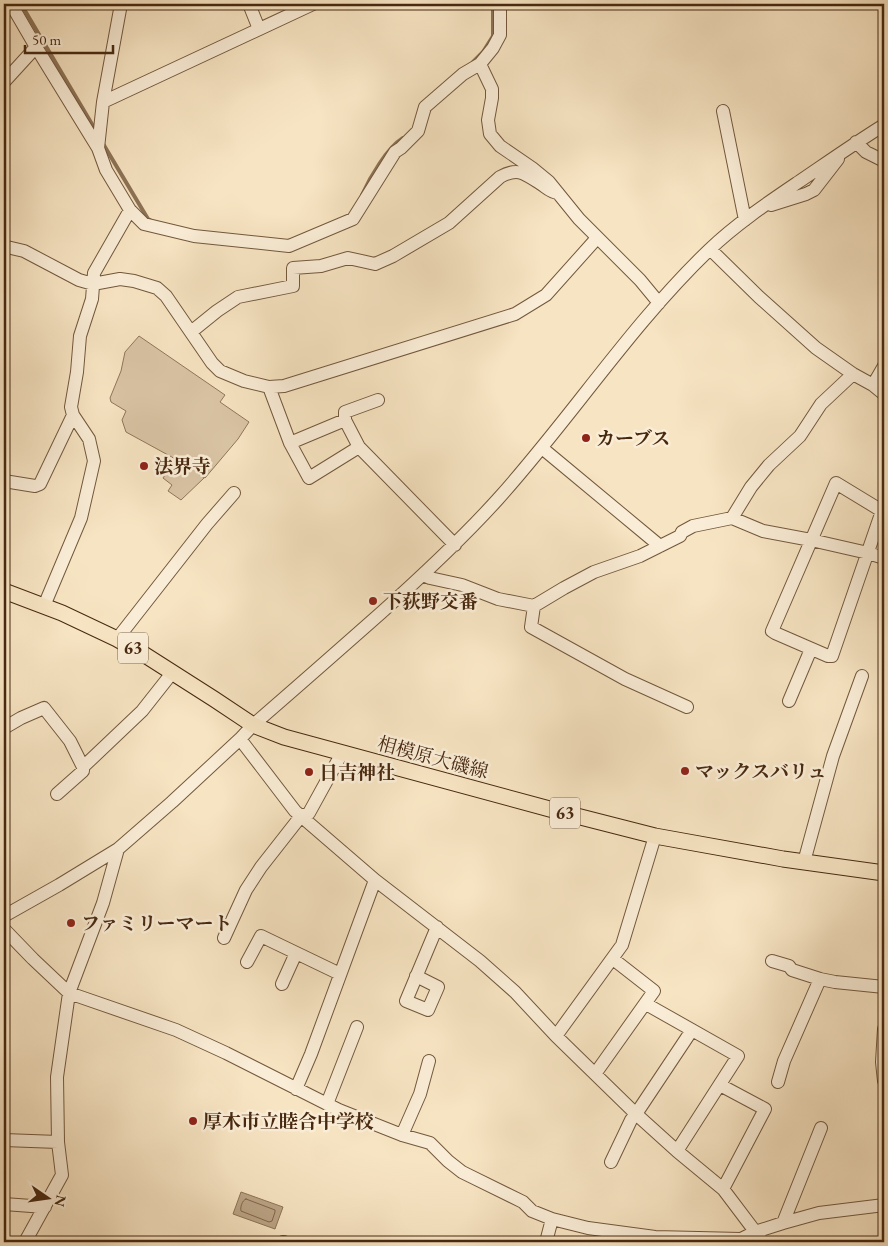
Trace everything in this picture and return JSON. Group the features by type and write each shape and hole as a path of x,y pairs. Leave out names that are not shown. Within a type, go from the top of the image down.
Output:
{"main road":[{"name":"相模原大磯線","path":"4,591 85,623 117,639 214,699 253,726 284,737 655,836 804,862 884,873"}],"street":[{"path":"11,4 98,148 106,170 130,210 144,224 194,236 290,246 353,219 395,152 418,131 424,107 463,74 480,64 493,48 500,35 500,4"},
{"path":"98,148 103,102 121,4"},
{"path":"249,4 259,29"},
{"path":"103,102 313,4"},
{"path":"4,82 36,47"},
{"path":"480,64 492,89 488,120 490,134 500,146 549,182 579,219 640,280 658,303"},
{"path":"723,111 745,220"},
{"path":"4,916 118,849 172,802 253,726 455,545 542,448 658,303 710,249 762,208 814,190 844,151 884,125"},
{"path":"856,142 866,152 884,161"},
{"path":"191,332 238,297 293,286 293,268 321,266 348,258 375,264 393,256 449,223 500,177 510,171 521,172 542,184 551,192 558,193"},
{"path":"44,606 81,518 94,461 89,439 73,415 71,407 77,372 80,336 92,299 94,273 130,210"},
{"path":"4,247 24,251 79,280 93,284 120,279 157,288 166,296 212,363 220,371 244,382 269,387 284,386 313,378 368,359 515,314 546,295 597,238"},
{"path":"710,249 759,297 816,348 884,394"},
{"path":"873,385 884,366"},
{"path":"732,518 736,509 757,480 800,436 821,404 853,374"},
{"path":"269,387 290,442 308,478 359,447"},
{"path":"378,400 345,412 345,420 359,447 455,545"},
{"path":"4,481 35,486 40,484 73,415"},
{"path":"290,442 345,420"},
{"path":"542,448 660,546"},
{"path":"836,483 882,511 832,656 811,650 772,631 811,540 836,483"},
{"path":"117,639 207,524 234,493"},
{"path":"423,575 462,585 498,599 534,606 594,572 640,556 680,536 682,532 693,526 732,518 763,531 868,552 884,558"},
{"path":"534,606 531,627 625,679 687,707"},
{"path":"789,701 811,650"},
{"path":"83,766 142,711 172,673"},
{"path":"804,862 835,743 862,676"},
{"path":"4,728 44,708 70,741 83,766 83,771 57,794"},
{"path":"240,739 295,811 375,880 480,961 515,992 556,1036 636,1114 676,1151 723,1189 759,1237"},
{"path":"224,938 246,890 301,816 309,813 342,753"},
{"path":"556,1036 622,945 655,836"},
{"path":"25,1242 62,1175 58,1142 57,1077 69,993 103,903 118,849"},
{"path":"296,1089 311,1054 375,880"},
{"path":"416,976 437,927"},
{"path":"4,929 69,993 176,1030 327,1104 402,1135 430,1143 462,1172 523,1202 532,1211 552,1219 588,1228 655,1237 741,1239 759,1237 783,1223 819,1212 884,1205"},
{"path":"248,955 261,936 340,974"},
{"path":"286,979 296,952"},
{"path":"595,1074 654,991 612,959"},
{"path":"772,961 820,979 884,987"},
{"path":"778,1082 784,1061 820,979"},
{"path":"646,1004 738,1056 676,1151"},
{"path":"327,1104 357,1027"},
{"path":"884,1029 882,1062 884,1080"},
{"path":"611,1162 630,1120 636,1114 692,1030"},
{"path":"402,1135 420,1094 418,1079 429,1061"},
{"path":"720,1085 765,1109 723,1189"},
{"path":"783,1223 821,1128"},
{"path":"4,1140 58,1142"},
{"path":"4,1204 45,1208"},
{"path":"546,1242 552,1219"}],"shaded area":[{"path":"139,336 225,395 220,402 249,422 238,439 205,478 196,472 204,478 181,500 168,491 172,485 163,478 175,460 179,461 126,432 122,420 126,411 111,402 110,398 121,371 125,352"}],"water":[{"path":"241,1192 283,1207 275,1229 233,1214"}],"waterway":[{"path":"21,4 96,131"},
{"path":"473,62 483,52 493,36 493,4"},
{"path":"362,195 385,156 403,138"},
{"path":"102,142 150,220"}],"place":[{"name":"カーブス","path":"586,438"},
{"name":"法界寺","path":"144,466"},
{"name":"下荻野交番","path":"373,601"},
{"name":"マックスバリュ","path":"685,771"},
{"name":"日吉神社","path":"309,772"},
{"name":"ファミリーマート","path":"71,923"},
{"name":"厚木市立睦合中学校","path":"193,1121"}]}
